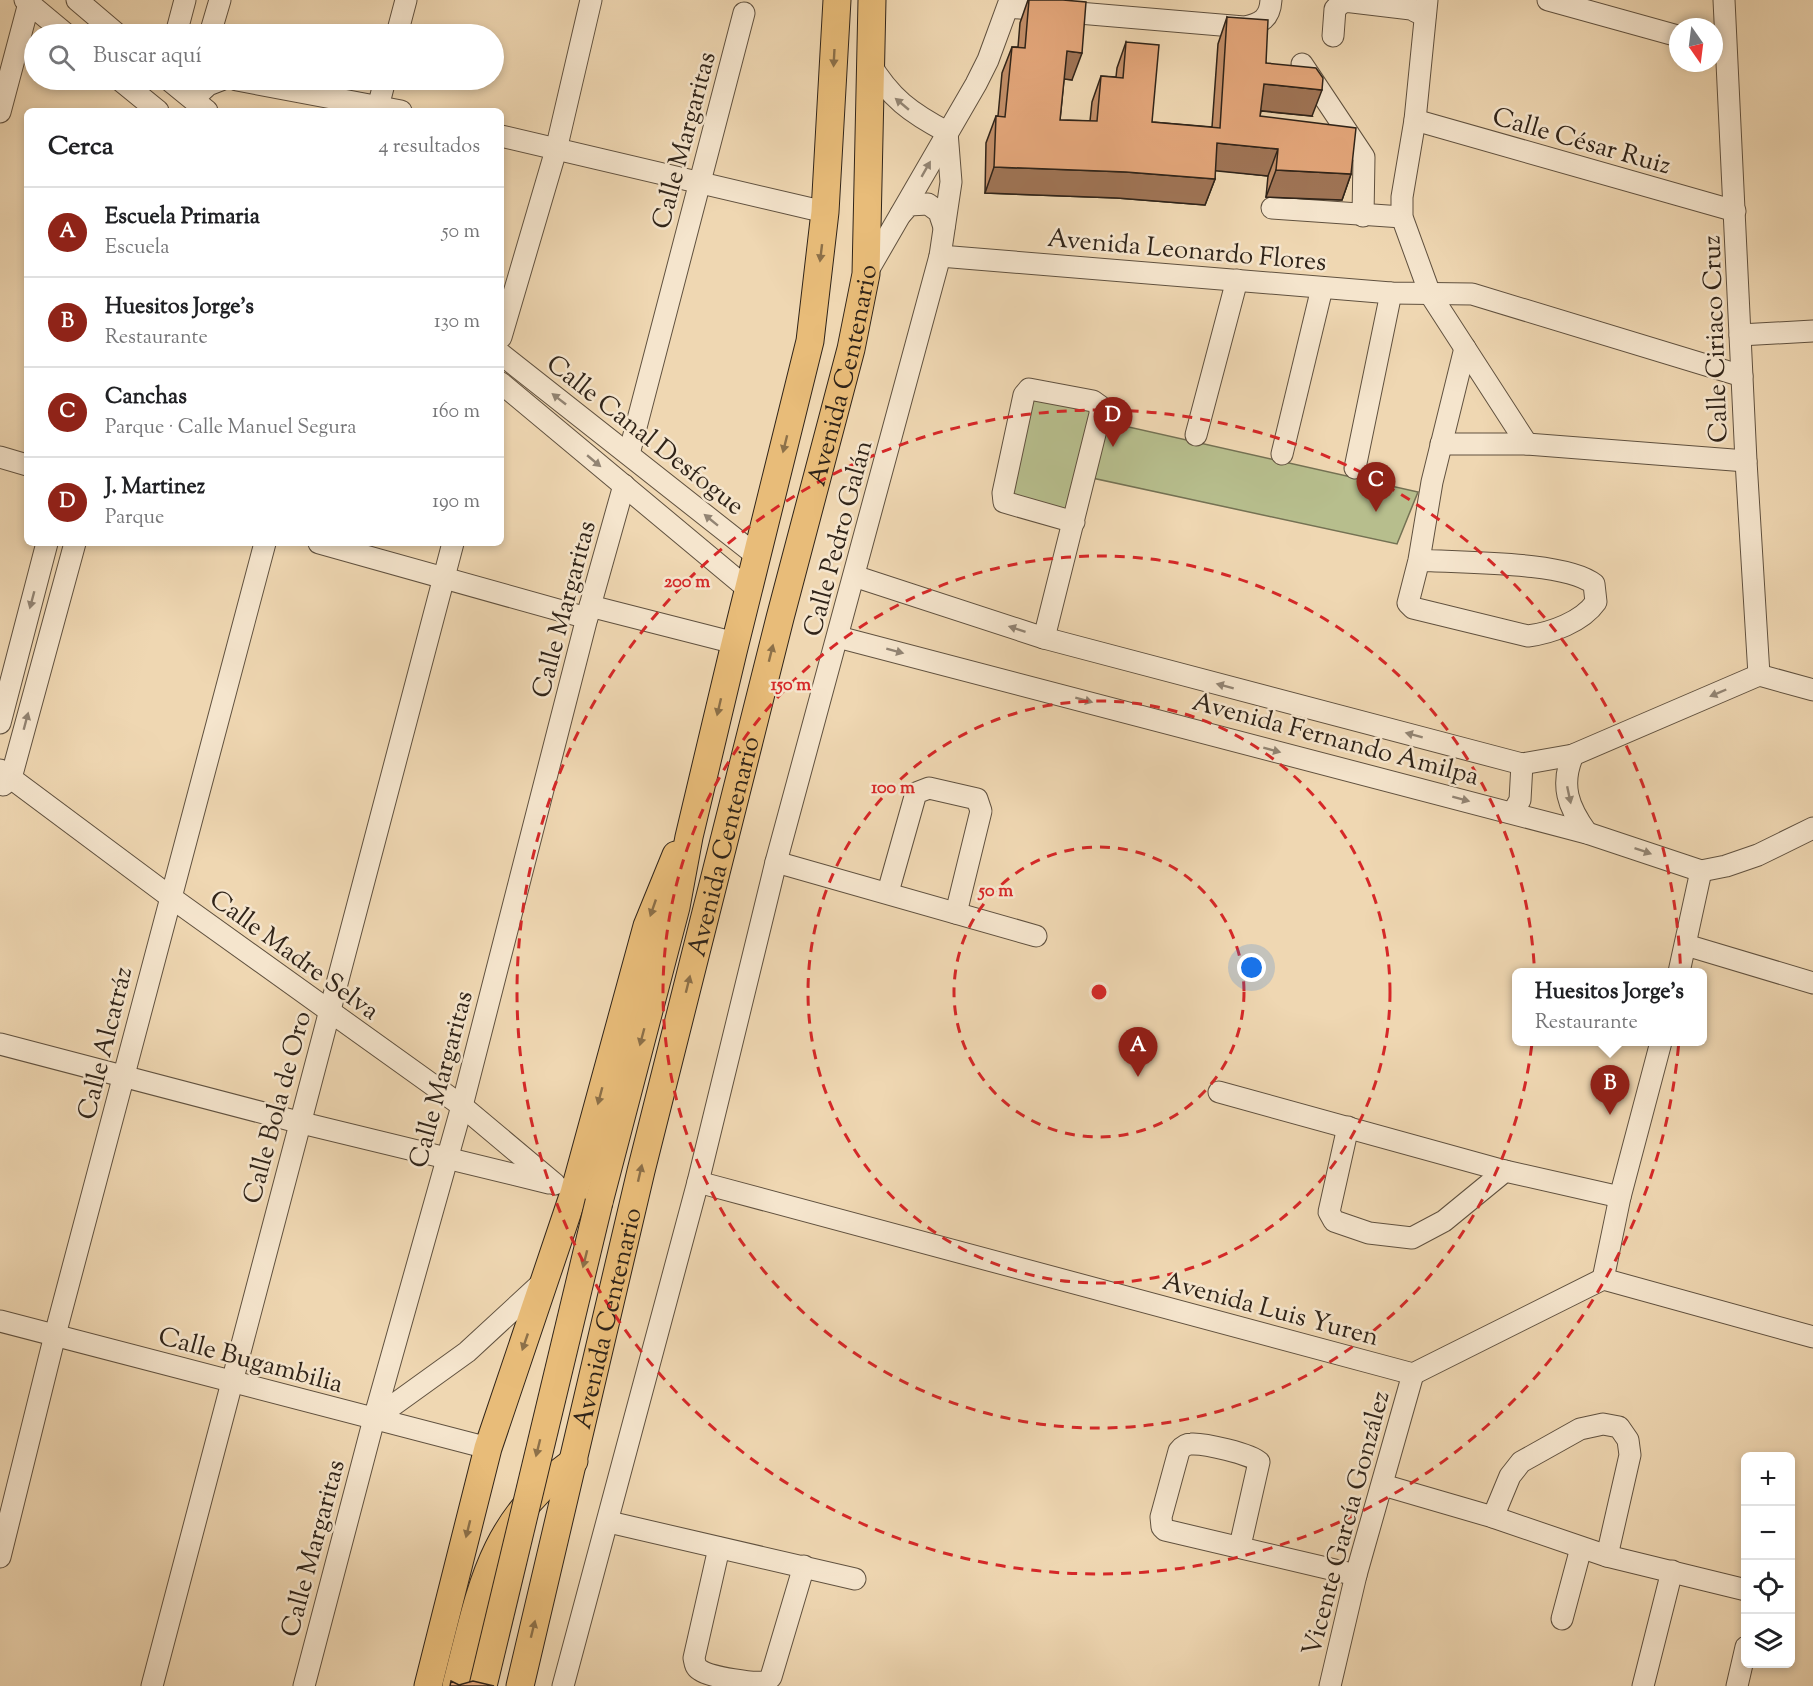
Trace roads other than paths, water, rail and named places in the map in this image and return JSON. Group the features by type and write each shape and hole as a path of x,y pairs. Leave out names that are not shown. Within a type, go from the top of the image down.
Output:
{"main road":[{"name":"Avenida Centenario","path":"428,1686 488,1448 676,908 689,837 810,341 825,212 837,0"},
{"name":"Avenida Centenario","path":"520,1686 641,1172 777,629 851,349 866,274 872,0"},
{"name":"Avenida Centenario","path":"483,1686 576,1193"},
{"path":"456,1686 484,1580 501,1540 519,1513 540,1488 574,1461"}],"street":[{"path":"77,0 105,24"},
{"path":"179,24 185,0"},
{"path":"213,24 220,0"},
{"path":"400,24 406,0"},
{"path":"504,327 556,150 591,0"},
{"path":"866,274 988,60 1009,4 1244,27 1256,25 1266,18 1270,12 1271,0"},
{"path":"1548,0 1669,34"},
{"name":"Calle Ciriaco Cruz","path":"1722,18 1724,0"},
{"path":"1333,36 1335,9 1344,1 1412,9 1426,8 1415,120 1402,197 1402,217 1430,294 1527,444"},
{"path":"0,112 27,2 54,24"},
{"name":"Calle Margaritas","path":"629,454 744,13"},
{"path":"869,62 883,86 896,99 910,111 947,132"},
{"path":"1302,64 1364,157 1363,216"},
{"name":"Calle Ciriaco Cruz","path":"1722,72 1735,211 1746,461 1759,675"},
{"path":"132,90 154,108"},
{"path":"163,108 166,90"},
{"path":"182,90 197,100"},
{"path":"287,90 378,108 382,90"},
{"name":"Calle César Ruiz","path":"1415,120 1735,211"},
{"name":"Calle Pedro Galán","path":"563,1686 609,1522 698,1182 776,862 940,256 951,182 947,132"},
{"path":"504,137 701,181 825,212"},
{"path":"900,214 909,205 928,204 939,212 945,227"},
{"path":"1272,208 1402,217"},
{"name":"Avenida Leonardo Flores","path":"940,256 1237,279 1391,294 1472,294 1742,376"},
{"path":"1196,435 1237,279"},
{"path":"1282,454 1322,288"},
{"path":"1355,468 1391,294"},
{"path":"1740,335 1813,331"},
{"path":"1419,560 1558,570 1585,577 1594,584 1596,602 1584,615 1543,634 1528,636 1512,634 1410,606 1407,600 1419,560 1441,444 1465,348"},
{"name":"Calle Canal Desfogue","path":"504,356 757,556"},
{"path":"504,385 748,589"},
{"path":"1044,638 1074,522 1100,406 1093,401 1029,389 1024,395 1003,493 1004,502 1074,522"},
{"path":"1441,444 1527,444 1746,461"},
{"path":"0,457 24,464"},
{"name":"Calle Margaritas","path":"304,1686 374,1419 462,1106 588,612 624,485"},
{"path":"0,723 46,546"},
{"path":"4,778 74,546"},
{"name":"Calle Alcatráz","path":"0,1557 169,896 264,546"},
{"path":"330,546 443,578 735,643"},
{"name":"Calle Bola de Oro","path":"152,1686 298,1122 330,1013 452,546"},
{"name":"Avenida Fernando Amilpa","path":"854,576 1044,638 1522,764 1573,754 1759,675"},
{"name":"Avenida Fernando Amilpa","path":"838,636 1587,832 1701,871"},
{"path":"1759,675 1813,690"},
{"path":"1573,754 1565,773 1568,796 1575,816 1587,832"},
{"path":"1512,812 1520,800 1522,764"},
{"name":"Calle Madre Selva","path":"4,778 462,1106 576,1193"},
{"path":"888,892 916,793 929,788 977,800 981,811 956,913"},
{"path":"1680,968 1701,871 1726,866 1758,855 1813,828"},
{"path":"776,862 888,892 1036,936"},
{"path":"1686,945 1812,981"},
{"path":"0,1044 576,1193"},
{"path":"1603,1279 1620,1197 1660,1046"},
{"path":"1219,1092 1505,1171 1620,1197"},
{"path":"1348,1127 1329,1212 1334,1221 1369,1233 1414,1237 1444,1221 1505,1171"},
{"name":"Avenida Luis Yuren","path":"698,1182 1413,1374"},
{"path":"374,1419 467,1352 548,1277"},
{"path":"1413,1374 1603,1279 1813,1337"},
{"name":"Calle Bugambilia","path":"0,1321 488,1448"},
{"name":"Vicente García González","path":"1330,1686 1356,1575 1413,1374"},
{"path":"1493,1517 1510,1476 1521,1462 1580,1430 1603,1424 1619,1427 1628,1440 1630,1455 1607,1556"},
{"path":"1240,1546 1258,1462 1250,1456 1197,1444 1186,1445 1179,1451 1161,1517 1162,1527 1170,1532 1240,1546 1356,1575"},
{"path":"1383,1485 1493,1517 1607,1556 1741,1589"},
{"path":"609,1522 855,1579"},
{"path":"719,1548 694,1658 697,1669 754,1683 767,1681 804,1566"},
{"path":"1562,1619 1581,1548"},
{"path":"1643,1686 1672,1571"},
{"path":"1737,1686 1741,1668"}],"place":[{"name":"J. Martinez","path":"1113,447"},
{"name":"Canchas","path":"1376,512"},
{"name":"Escuela Primaria","path":"1138,1077"},
{"name":"Huesitos Jorge's","path":"1610,1115"}]}
